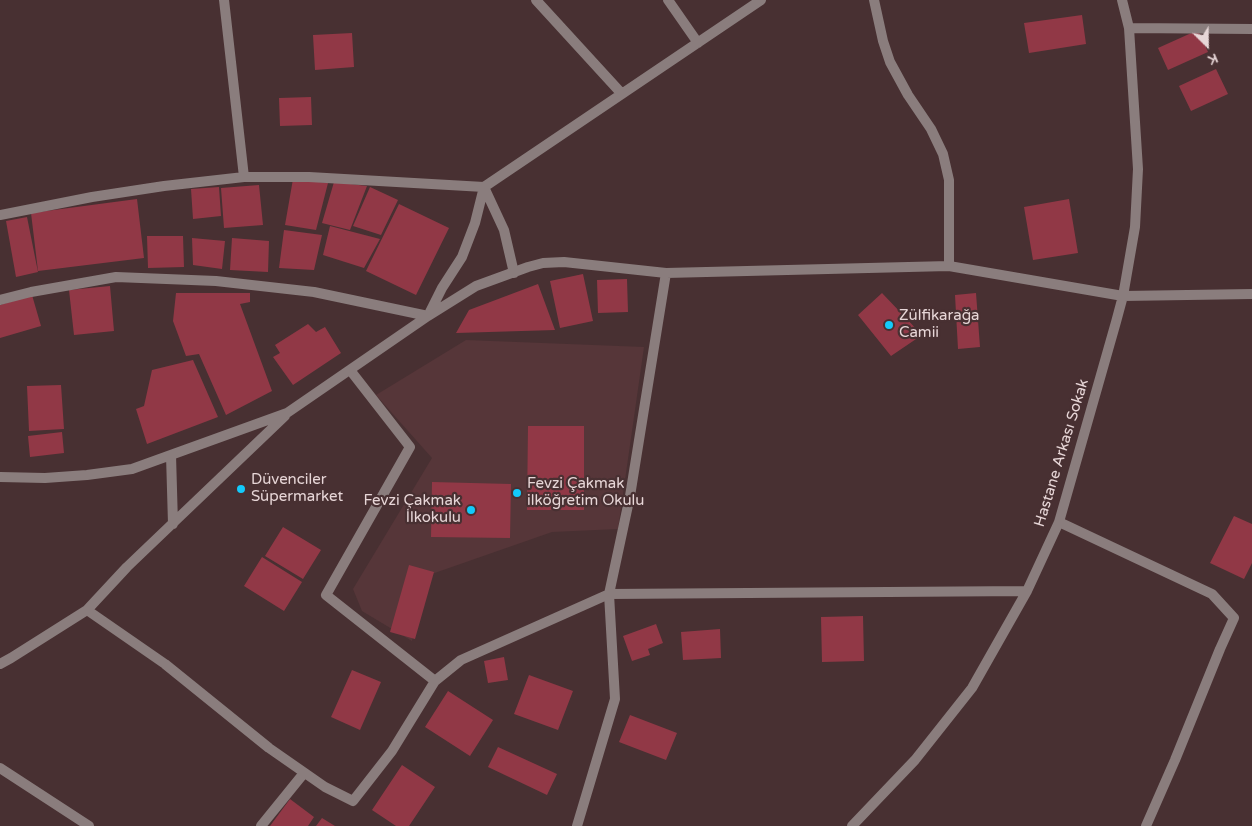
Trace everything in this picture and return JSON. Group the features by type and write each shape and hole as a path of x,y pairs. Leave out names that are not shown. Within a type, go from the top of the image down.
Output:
{"street":[{"path":"224,0 244,177"},
{"path":"536,0 622,94"},
{"path":"668,0 698,43"},
{"path":"0,215 92,197 164,186 244,177 309,177 484,187 761,0"},
{"path":"874,0 883,41 890,62 908,95 931,129 943,154 949,180 949,266"},
{"name":"Hastane Arkası Sokak","path":"852,826 916,760 972,688 1027,591 1059,522 1123,296 1135,227 1138,169 1129,28 1122,0"},
{"path":"1129,28 1252,29"},
{"path":"484,187 504,230 514,273"},
{"path":"428,316 442,288 462,258 475,223 484,187"},
{"path":"0,664 87,610 127,567 287,413 428,316 476,286 528,267 543,263 564,262 666,273 949,266 1123,296 1252,294"},
{"path":"577,826 615,699 609,594 630,496 666,273"},
{"path":"0,300 32,292 116,277 216,281 314,292 428,316"},
{"path":"350,370 410,447 326,595 435,681"},
{"path":"0,477 45,478 87,476 132,469 287,413"},
{"path":"172,455 173,524"},
{"path":"1059,522 1212,594 1234,618 1146,826"},
{"path":"87,610 165,664 269,748 324,787 353,801 392,751 435,681 461,660 609,594 1027,591"},
{"path":"0,768 89,826"},
{"path":"261,826 304,773"}],"shaded area":[{"name":"Fevzi Çakmak ilköğretim Okulu","path":"466,340 644,347 618,529 552,532 426,576 412,641 362,611 353,589 432,458 376,395"}],"building":[{"path":"1082,15 1086,44 1029,53 1024,23"},
{"path":"1198,30 1208,52 1168,70 1158,48"},
{"path":"352,33 354,67 315,70 313,35"},
{"path":"1216,69 1228,94 1191,111 1179,86"},
{"path":"311,97 312,125 280,126 279,98"},
{"path":"293,179 328,183 316,230 285,225"},
{"path":"334,182 367,186 350,230 322,223"},
{"path":"259,185 263,225 224,228 221,188"},
{"path":"219,187 221,216 193,219 191,189"},
{"path":"370,187 398,200 381,235 353,226"},
{"path":"137,199 144,258 38,271 31,213"},
{"path":"1069,199 1078,253 1033,260 1024,207"},
{"path":"399,204 449,228 416,295 366,271"},
{"path":"27,217 38,272 16,277 6,221"},
{"path":"330,226 380,239 364,268 323,255"},
{"path":"284,230 322,235 314,270 279,268"},
{"path":"147,236 183,236 184,267 148,268"},
{"path":"192,238 225,241 222,269 193,265"},
{"path":"232,238 269,241 268,272 230,270"},
{"path":"583,274 593,321 560,328 550,281"},
{"path":"627,279 628,312 598,313 597,280"},
{"path":"538,284 555,330 456,333 469,310"},
{"path":"110,286 114,331 74,335 69,290"},
{"path":"176,293 250,293 250,302 240,304 272,391 226,415 199,354 186,356 173,321"},
{"name":"Zülfikarağa Camii","path":"882,293 922,335 891,356 858,315"},
{"path":"976,293 980,347 958,349 955,295"},
{"path":"32,295 41,326 0,338 0,305"},
{"path":"308,324 316,332 325,327 341,353 293,385 273,357 280,353 275,345"},
{"path":"193,360 218,417 147,444 136,409 144,406 152,370"},
{"path":"61,385 64,429 29,431 27,386"},
{"path":"528,426 584,426 584,510 527,510"},
{"path":"62,432 64,453 30,457 28,436"},
{"name":"Fevzi Çakmak İlkokulu","path":"432,482 511,484 510,538 431,537"},
{"path":"1234,516 1252,524 1252,563 1244,579 1210,563"},
{"path":"283,527 321,550 303,579 265,556"},
{"path":"262,557 302,582 284,611 244,586"},
{"path":"409,565 434,572 415,639 390,632"},
{"path":"863,616 864,661 822,662 821,617"},
{"path":"656,624 663,643 648,649 650,655 632,661 623,636"},
{"path":"720,629 721,658 683,660 681,632"},
{"path":"504,657 508,680 488,683 484,661"},
{"path":"352,670 381,682 360,730 331,717"},
{"path":"529,675 573,691 558,730 514,714"},
{"path":"448,691 493,720 470,756 425,727"},
{"path":"630,715 677,733 666,760 619,742"},
{"path":"498,747 557,774 547,795 488,767"},
{"path":"402,765 435,787 409,826 396,826 372,810"},
{"path":"290,799 314,817 308,826 270,826"},
{"path":"322,818 335,826 316,826"}],"place":[{"name":"Zülfikarağa Camii","path":"889,325"},
{"name":"Düvenciler Süpermarket","path":"241,489"},
{"name":"Fevzi Çakmak ilköğretim Okulu","path":"517,493"},
{"name":"Fevzi Çakmak İlkokulu","path":"471,510"}]}
